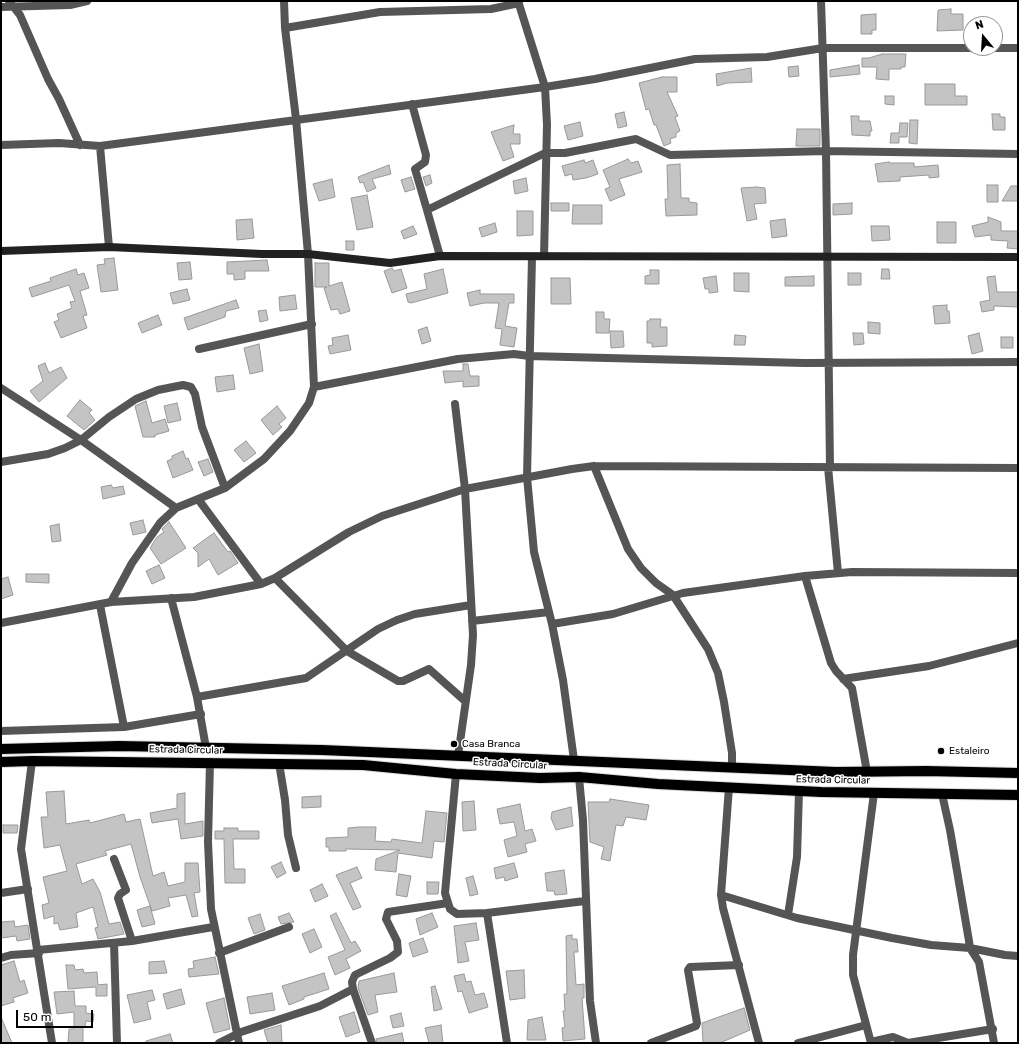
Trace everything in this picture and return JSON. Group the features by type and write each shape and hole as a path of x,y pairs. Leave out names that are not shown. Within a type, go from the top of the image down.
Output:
{"main road":[{"path":"1,749 119,746 322,750 732,768 867,772 926,770 1018,773"},
{"name":"Estrada Circular","path":"1,762 210,762 363,765 456,774 540,778 579,777 799,791 1018,795"}],"street":[{"path":"1,6 11,4 70,5 87,1"},
{"path":"111,602 132,563 151,535 176,508 225,488 264,459 290,431 309,403 314,387 308,254 296,119 285,28 284,1"},
{"path":"821,1 828,257 829,467 838,573"},
{"path":"285,28 380,12 491,9 518,2 545,87 546,125 544,256"},
{"path":"11,4 20,15 48,79 80,144"},
{"path":"1,145 59,143 100,146 545,87 595,79 696,58 767,57 823,48 963,48"},
{"path":"1003,48 1018,48"},
{"path":"412,104 426,155 425,162 415,169 440,256"},
{"path":"427,210 545,153 565,153 636,139 670,155 826,151 1018,154"},
{"path":"100,146 109,247"},
{"path":"1,251 109,247 262,254 308,254 390,263 440,256 1018,257"},
{"path":"532,257 527,477 534,552 552,624 571,723 574,760"},
{"path":"199,349 312,324"},
{"path":"314,387 458,359 488,355 523,354 529,356 828,363 1018,362"},
{"path":"1,462 48,454 81,440 109,417 136,399 158,390 184,384 191,387 195,394 202,427 225,488"},
{"path":"1,388 81,440 176,508"},
{"path":"455,404 465,489 472,621 471,665 458,756"},
{"path":"594,466 628,549 641,568 656,583 673,594 708,649 718,673 729,729 732,768"},
{"path":"1,623 111,602 194,597 262,584 275,578 349,532 382,516 465,489 594,466 1018,468"},
{"path":"198,500 262,584"},
{"path":"552,624 613,614 673,594 805,576 838,573 1018,573"},
{"path":"805,576 831,663 852,688 867,772"},
{"path":"275,578 347,651 398,681 404,681 429,669 465,701"},
{"path":"171,598 201,714 206,748"},
{"path":"100,605 124,727"},
{"path":"197,697 306,678 378,629 397,620 415,614 471,605"},
{"path":"472,621 549,612"},
{"path":"843,679 929,666 1018,643"},
{"path":"1,731 124,727 201,714"},
{"path":"32,761 21,848 52,1043"},
{"path":"210,762 208,842 213,927 238,1039"},
{"path":"279,763 285,800 288,835 296,868"},
{"path":"456,774 445,893 450,909 457,914 487,913 585,901"},
{"path":"579,777 583,820 590,1001 596,1043"},
{"path":"729,787 721,895 723,908 759,1043"},
{"path":"788,915 797,857 799,791"},
{"path":"874,793 853,955 853,976 871,1043 893,1037 908,1043 993,1029"},
{"path":"942,794 950,830 970,948 979,962 993,1029 994,1043"},
{"path":"114,860 126,890 120,894 118,898 132,941"},
{"path":"1,893 28,889"},
{"path":"721,895 788,915 931,945 970,948 1005,956 1018,956"},
{"path":"372,1043 353,989 352,982 355,975 390,958 398,952 397,941 386,919 388,912 448,903"},
{"path":"487,913 507,1043"},
{"path":"1,958 38,951 132,941 213,927"},
{"path":"219,953 289,927"},
{"path":"114,943 117,1043"},
{"path":"651,1043 696,1026 697,1023 688,970 690,967 739,965"},
{"path":"238,1039 241,1032 320,1006 353,989"},
{"path":"798,1043 866,1025"},
{"path":"219,1043 238,1039"}],"building":[{"path":"951,9 951,14 963,14 963,30 937,31 938,10"},
{"path":"876,14 876,30 872,30 872,34 861,34 861,15"},
{"path":"882,54 906,54 905,67 901,67 901,69 889,69 889,80 876,79 877,67 862,67 862,58 869,58"},
{"path":"859,65 860,74 830,77 830,70"},
{"path":"798,66 799,76 789,77 788,67"},
{"path":"751,68 752,82 727,83 717,86 716,74"},
{"path":"662,77 677,77 677,92 667,92 678,116 675,117 680,131 676,133 676,137 670,139 671,143 664,146 656,125 654,125 649,109 646,110 639,83"},
{"path":"925,84 955,84 955,96 967,96 967,105 925,105"},
{"path":"885,96 894,96 894,105 885,104"},
{"path":"624,112 627,126 618,128 615,114"},
{"path":"992,114 1000,114 1000,117 1005,117 1005,130 993,130"},
{"path":"851,116 859,116 859,121 870,121 872,131 870,131 870,136 852,135"},
{"path":"910,120 918,120 917,144 909,143"},
{"path":"580,122 583,136 568,140 564,126"},
{"path":"900,123 908,123 907,137 899,137 899,143 890,143 891,133 899,133"},
{"path":"514,125 513,134 520,134 520,144 510,144 514,157 503,161 491,132"},
{"path":"797,129 820,129 820,146 796,146"},
{"path":"628,159 631,163 638,161 642,172 619,179 625,195 610,201 605,189 610,187 603,170"},
{"path":"584,160 585,163 593,160 598,174 573,180 572,174 565,176 562,166"},
{"path":"889,162 914,163 914,167 938,165 939,177 929,178 929,175 900,177 900,181 878,182 875,164"},
{"path":"680,164 681,198 689,198 689,202 697,203 697,215 666,216 665,199 668,199 667,165"},
{"path":"389,165 391,174 372,179 376,188 367,192 363,182 360,183 358,177"},
{"path":"430,175 432,183 426,186 423,177"},
{"path":"411,177 415,189 405,192 401,180"},
{"path":"526,178 528,191 515,194 513,181"},
{"path":"332,179 335,197 319,201 313,184"},
{"path":"987,185 998,185 998,202 987,202"},
{"path":"1011,186 1018,186 1018,201 1002,201"},
{"path":"741,188 765,188 766,203 754,204 757,219 747,221"},
{"path":"367,195 373,227 357,230 351,198"},
{"path":"551,203 569,203 569,211 551,211"},
{"path":"852,203 852,214 833,215 833,204"},
{"path":"573,205 602,205 602,224 572,224"},
{"path":"517,211 533,211 533,235 517,236"},
{"path":"988,217 1001,222 1001,231 1018,231 1018,249 1007,248 1008,241 991,240 991,235 975,237 972,226 988,222"},
{"path":"252,219 254,238 237,240 236,220"},
{"path":"785,219 787,236 772,238 770,221"},
{"path":"937,222 956,222 956,243 937,243"},
{"path":"495,223 497,232 482,237 479,228"},
{"path":"413,226 417,234 404,239 401,231"},
{"path":"871,226 889,226 890,240 872,241"},
{"path":"346,241 354,241 354,250 346,250"},
{"path":"114,258 118,290 101,292 97,265 105,264 104,259"},
{"path":"267,260 269,271 245,271 245,279 234,280 234,274 227,274 227,262"},
{"path":"190,262 192,279 179,280 177,263"},
{"path":"315,263 329,263 329,286 342,282 350,311 340,314 338,309 331,310 324,288 327,287 315,287"},
{"path":"392,268 394,271 401,269 407,288 392,293 384,271"},
{"path":"76,269 78,275 84,273 89,288 80,291 87,315 83,316 87,328 61,338 54,322 59,320 57,314 72,308 70,302 75,301 69,285 32,297 29,288 51,281 50,278"},
{"path":"443,269 448,293 411,303 408,302 406,294 427,289 424,274"},
{"path":"882,269 889,269 890,279 881,279"},
{"path":"650,270 659,270 659,284 645,284 645,276 650,275"},
{"path":"734,273 749,273 749,292 734,291"},
{"path":"848,273 861,273 861,285 848,285"},
{"path":"716,276 718,292 709,293 709,289 705,289 703,278"},
{"path":"814,276 814,286 785,286 785,277"},
{"path":"995,276 997,292 1018,292 1018,307 994,306 994,310 982,312 980,302 990,300 987,277"},
{"path":"551,278 570,278 571,304 551,304"},
{"path":"187,289 190,300 173,304 170,293"},
{"path":"480,290 480,294 514,294 514,303 509,303 505,326 517,328 514,347 500,345 502,329 495,328 499,303 484,303 470,306 467,293"},
{"path":"295,295 297,309 280,311 279,297"},
{"path":"236,300 239,308 226,311 225,317 188,330 184,318"},
{"path":"947,305 950,323 935,324 933,306"},
{"path":"266,310 268,320 260,322 258,311"},
{"path":"596,312 604,312 604,319 610,319 609,333 596,333"},
{"path":"158,315 162,325 142,333 138,323"},
{"path":"650,319 661,319 660,327 667,327 667,346 652,347 652,343 647,343 647,321 650,321"},
{"path":"868,322 880,323 880,334 868,333"},
{"path":"427,327 431,341 422,344 418,330"},
{"path":"610,331 623,331 624,347 611,348"},
{"path":"853,333 863,333 864,344 854,345"},
{"path":"979,333 983,351 972,354 968,336"},
{"path":"348,335 351,350 330,354 328,346 333,345 332,338"},
{"path":"735,335 746,336 745,345 734,345"},
{"path":"1001,337 1013,337 1013,348 1001,348"},
{"path":"259,344 263,371 250,374 244,348"},
{"path":"45,363 49,373 61,367 67,378 39,402 30,391 43,381 38,366"},
{"path":"463,364 468,364 470,376 479,376 479,386 463,387 463,381 445,383 443,371 463,371"},
{"path":"233,375 235,389 217,392 215,377"},
{"path":"80,400 92,410 89,413 95,420 84,430 67,416"},
{"path":"146,401 152,423 165,419 169,431 155,435 155,437 143,437 135,406"},
{"path":"177,403 181,420 168,423 164,406"},
{"path":"277,406 286,418 279,424 282,427 273,435 261,420"},
{"path":"246,441 256,453 244,462 234,450"},
{"path":"183,451 193,470 173,478 167,461 172,459 172,456"},
{"path":"208,459 213,472 204,476 198,462"},
{"path":"111,485 113,488 123,486 125,494 103,499 101,487"},
{"path":"143,520 146,532 133,535 130,523"},
{"path":"169,522 186,548 161,564 150,548 157,537 164,532 162,529"},
{"path":"59,524 61,541 52,542 50,526"},
{"path":"214,533 228,552 230,551 238,563 218,575 209,559 198,567 198,553 193,548"},
{"path":"159,565 165,578 152,584 146,571"},
{"path":"26,574 49,574 49,583 26,582"},
{"path":"8,577 13,595 1,599 1,579"},
{"path":"64,791 66,824 89,820 90,823 124,814 126,822 140,819 153,876 164,872 168,886 185,882 185,863 198,863 200,892 194,893 198,916 192,917 186,895 168,898 170,906 152,911 140,877 131,844 105,851 107,855 76,864 82,884 93,879 100,892 109,924 120,922 124,934 98,939 95,928 98,927 93,907 76,913 78,927 60,930 58,923 54,924 54,916 44,919 42,905 49,903 43,877 67,871 60,845 44,848 41,817 48,817 46,792"},
{"path":"185,793 185,824 203,821 203,836 181,839 178,819 152,823 150,813 177,808 177,794"},
{"path":"321,796 321,807 302,808 302,797"},
{"path":"610,799 649,805 646,820 626,817 623,826 616,825 610,861 601,859 604,847 590,842 588,802 609,802"},
{"path":"474,801 476,830 463,831 462,802"},
{"path":"520,804 525,831 532,829 536,841 525,844 527,852 508,857 504,840 517,836 514,822 500,824 497,809"},
{"path":"571,807 573,826 556,830 551,818 552,812"},
{"path":"426,811 447,813 444,842 434,841 432,858 398,853 396,872 375,870 376,859 400,850 346,849 346,851 329,851 329,847 326,847 326,838 348,837 348,828 359,827 376,827 375,841 391,842 392,839 422,843"},
{"path":"3,825 18,825 17,833 3,833"},
{"path":"224,828 238,828 238,831 259,831 259,839 233,839 234,869 245,869 245,883 225,883 224,839 215,839 215,831 224,831"},
{"path":"281,862 286,873 277,878 271,867"},
{"path":"514,863 518,877 505,881 504,877 496,879 494,868"},
{"path":"357,867 362,878 350,883 361,907 353,910 336,875"},
{"path":"564,870 567,894 555,895 554,891 547,891 545,873"},
{"path":"399,874 411,876 407,897 396,895"},
{"path":"473,876 478,894 470,896 466,878"},
{"path":"427,882 439,882 438,894 427,894"},
{"path":"322,884 328,896 315,902 310,890"},
{"path":"150,906 155,924 142,927 137,910"},
{"path":"289,913 294,922 281,924 278,917"},
{"path":"336,913 351,943 355,941 361,951 346,959 350,968 335,975 328,957 345,950 330,916"},
{"path":"432,913 438,927 420,935 416,919"},
{"path":"260,914 265,930 254,934 248,918"},
{"path":"14,921 15,927 28,925 30,939 17,941 16,936 1,938 1,922"},
{"path":"476,923 479,940 465,942 469,961 458,963 454,926"},
{"path":"314,929 322,947 310,953 302,934"},
{"path":"572,935 572,939 577,939 578,952 574,952 576,985 584,984 584,998 582,998 585,1039 563,1041 562,1028 565,1027 563,1011 565,1011 564,994 567,994 566,936"},
{"path":"423,938 428,952 413,957 409,943"},
{"path":"215,957 219,974 189,977 188,969 194,968 193,961"},
{"path":"14,961 20,982 24,980 28,993 13,998 14,1002 1,1006 1,965"},
{"path":"164,961 167,973 149,974 149,962"},
{"path":"66,965 74,965 75,970 83,969 84,973 97,972 98,985 107,984 107,996 96,996 96,987 68,989"},
{"path":"524,970 525,998 510,1000 506,971"},
{"path":"324,973 329,989 304,997 304,999 289,1005 282,986"},
{"path":"394,973 397,992 375,995 378,1012 368,1015 358,988 359,981"},
{"path":"464,974 466,982 471,981 475,995 484,993 488,1007 469,1013 462,991 458,992 454,976"},
{"path":"435,986 442,1009 434,1011 431,987"},
{"path":"181,989 185,1004 167,1009 163,994"},
{"path":"152,990 155,1000 147,1002 151,1019 134,1023 127,995"},
{"path":"74,991 75,1006 86,1006 86,1013 94,1014 93,1022 86,1021 85,1027 83,1027 83,1043 68,1043 69,1029 74,1029 74,1012 57,1014 54,992"},
{"path":"272,993 275,1010 250,1014 247,997"},
{"path":"224,998 230,1029 214,1033 206,1003"},
{"path":"744,1008 750,1030 720,1043 703,1043 702,1023"},
{"path":"354,1012 360,1032 346,1037 339,1017"},
{"path":"401,1013 404,1026 393,1028 390,1016"},
{"path":"1,1017 12,1043 1,1043"},
{"path":"542,1017 546,1040 527,1040 528,1020"},
{"path":"281,1025 282,1043 268,1043 264,1030"},
{"path":"441,1025 443,1043 429,1043 425,1028"},
{"path":"402,1033 404,1043 377,1043 376,1039"},
{"path":"170,1034 173,1043 146,1043 146,1041"}],"place":[{"name":"Casa Branca","path":"454,744"},
{"name":"Estaleiro","path":"941,751"}]}
